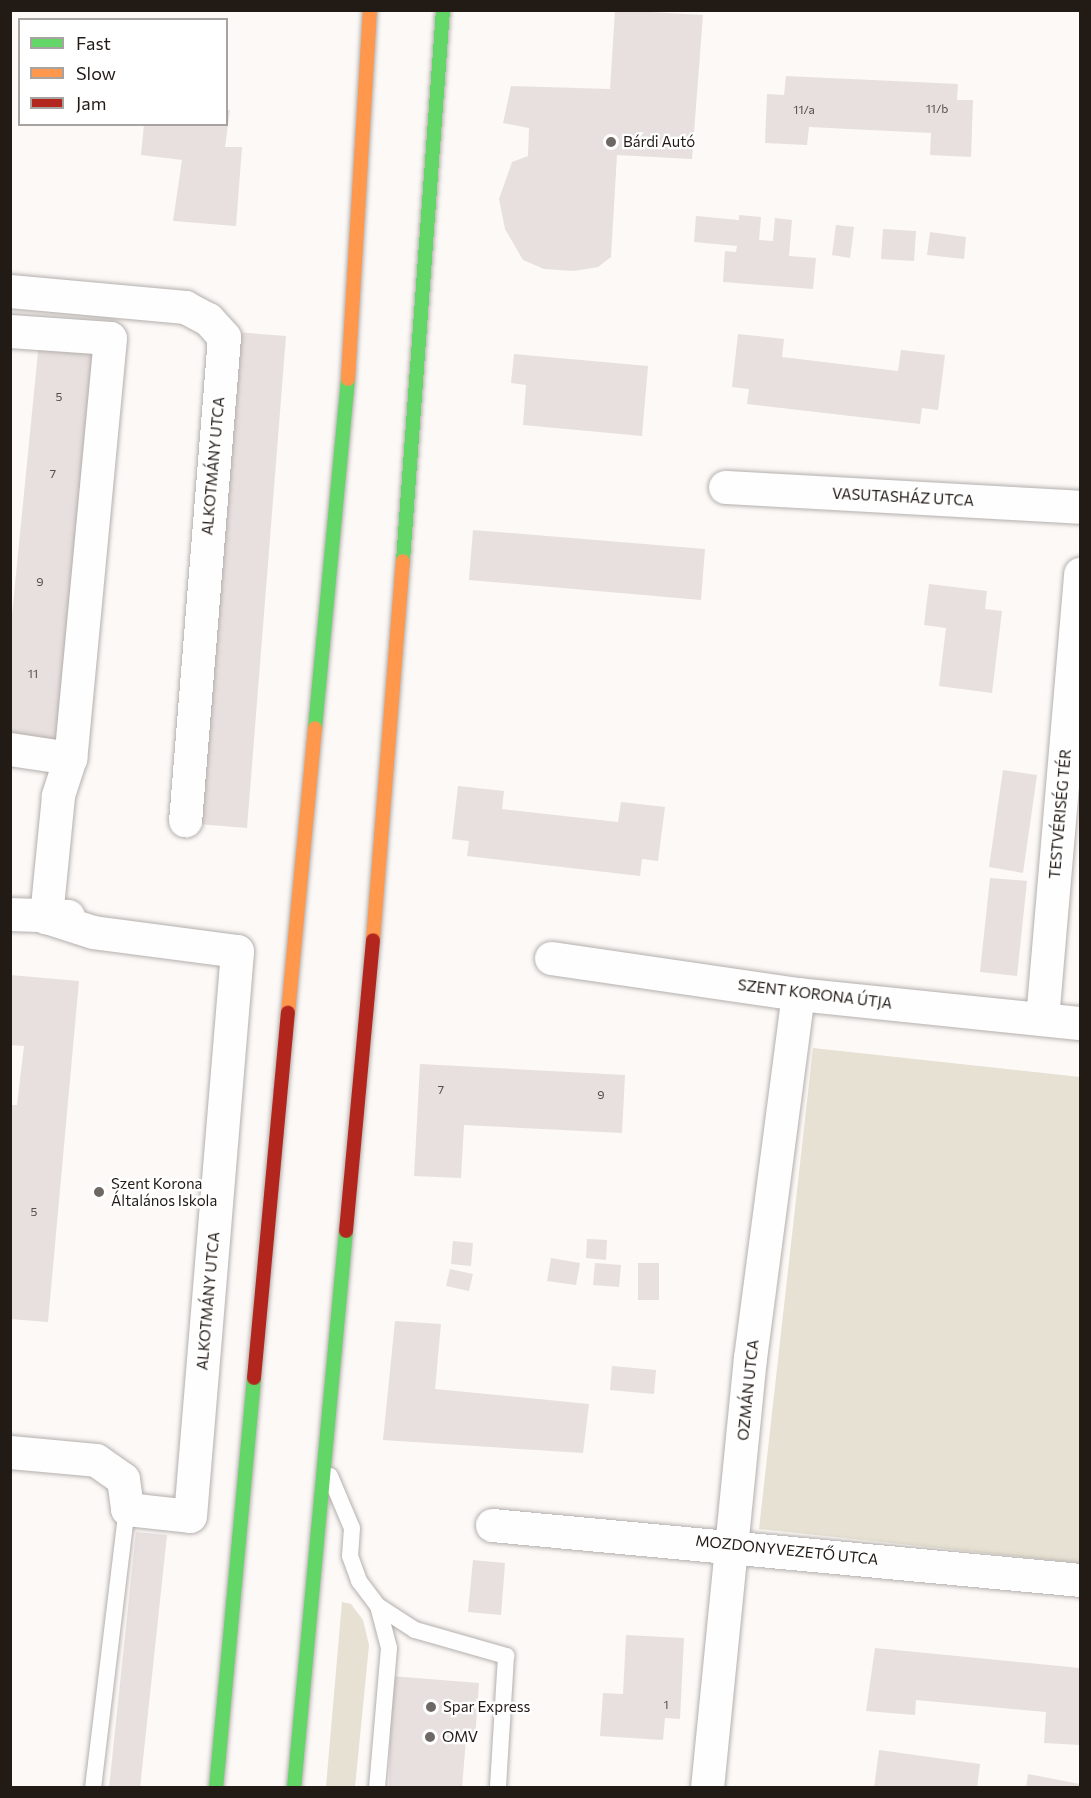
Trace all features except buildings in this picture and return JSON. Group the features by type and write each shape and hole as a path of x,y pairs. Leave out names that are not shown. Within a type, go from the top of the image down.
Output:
{"main road":[{"path":"216,1788 356,288 370,10"},
{"path":"294,1788 327,1470 368,963 384,827 443,10"}],"street":[{"name":"ALKOTMÁNY UTCA","path":"10,291 185,307 208,319 224,337 185,820"},
{"path":"10,331 110,338 70,758 58,796 46,917 10,914"},
{"name":"VASUTASHÁZ UTCA","path":"725,487 1080,507"},
{"name":"TESTVÉRISÉG TÉR","path":"1042,1019 1080,574"},
{"path":"10,748 70,758"},
{"name":"ALKOTMÁNY UTCA","path":"46,917 102,922 237,951 190,1516 127,1509"},
{"name":"SZENT KORONA ÚTJA","path":"551,958 798,994 1080,1023"},
{"name":"OZMÁN UTCA","path":"707,1788 734,1544 750,1358 798,994"},
{"path":"10,1452 96,1460 123,1479 127,1509"},
{"name":"MOZDONYVEZETŐ UTCA","path":"492,1525 734,1544 1080,1580"}],"lane":[{"path":"327,1470 352,1528 350,1556 359,1581 378,1606 416,1630 506,1656 498,1788"},
{"path":"93,1788 127,1509"},
{"path":"377,1788 389,1648 378,1606"}],"shaded area":[{"path":"813,1048 1080,1077 1080,1563 759,1529"},
{"path":"342,1602 351,1604 363,1620 369,1645 355,1787 326,1787"}],"traffic: fast":[{"path":"403,561 443,10"},
{"path":"315,728 348,379"},
{"path":"294,1788 346,1231"},
{"path":"216,1788 254,1378"}],"traffic: slow":[{"path":"348,379 370,10"},
{"path":"373,940 403,561"},
{"path":"288,1013 315,728"}],"traffic: jam":[{"path":"346,1231 373,940"},
{"path":"254,1378 288,1013"}],"place":[{"name":"Bárdi Autó","path":"611,142"},
{"name":"Szent Korona Általános Iskola","path":"99,1192"},
{"name":"Spar Express","path":"431,1707"},
{"name":"OMV","path":"430,1737"}]}
